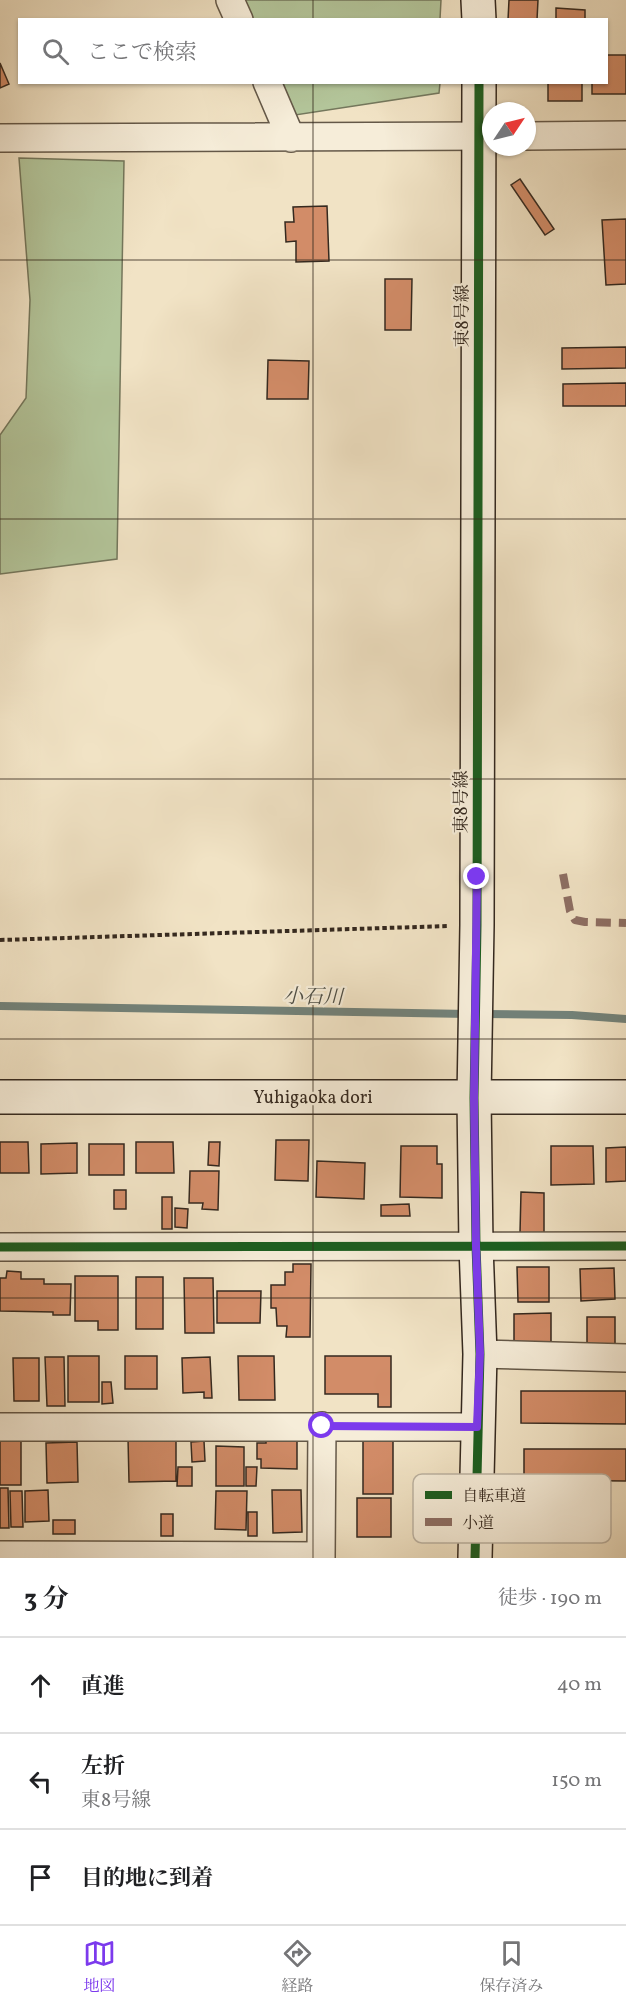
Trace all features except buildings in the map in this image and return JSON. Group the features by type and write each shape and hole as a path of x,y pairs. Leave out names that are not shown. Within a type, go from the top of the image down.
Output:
{"street":[{"path":"230,0 238,18"},
{"path":"478,0 479,18"},
{"path":"268,84 291,138"},
{"name":"東8号線","path":"479,84 482,109"},
{"path":"536,136 626,135"},
{"path":"0,138 482,136"},
{"name":"東8号線","path":"476,1474 480,1353 474,1098 485,156"},
{"name":"Yuhigaoka dori","path":"0,1097 626,1097"},
{"path":"0,1247 626,1246"},
{"path":"480,1353 626,1358"},
{"path":"0,1555 321,1557 322,1426"},
{"path":"0,1427 477,1427"},
{"name":"東8号線","path":"475,1543 475,1558"}],"path":[{"path":"0,940 476,935"}],"green space":[{"path":"230,0 441,0 440,18 239,18"},
{"path":"267,84 440,84 439,93 282,117"},
{"path":"19,158 124,161 117,559 0,574 0,435 26,398 30,300"}],"waterway":[{"name":"小石川","path":"0,1006 469,1014"},
{"name":"小石川","path":"484,1014 572,1015 626,1019"}],"marked path":[{"path":"563,874 570,911 575,920 626,923"}],"cycle path":[{"path":"477,1474 480,1354 474,1098 477,925 479,84"},
{"path":"0,1247 626,1246"},
{"path":"475,1543 475,1558"}],"route":[{"path":"322,1426 477,1427 480,1353 474,1098 477,877"}]}
